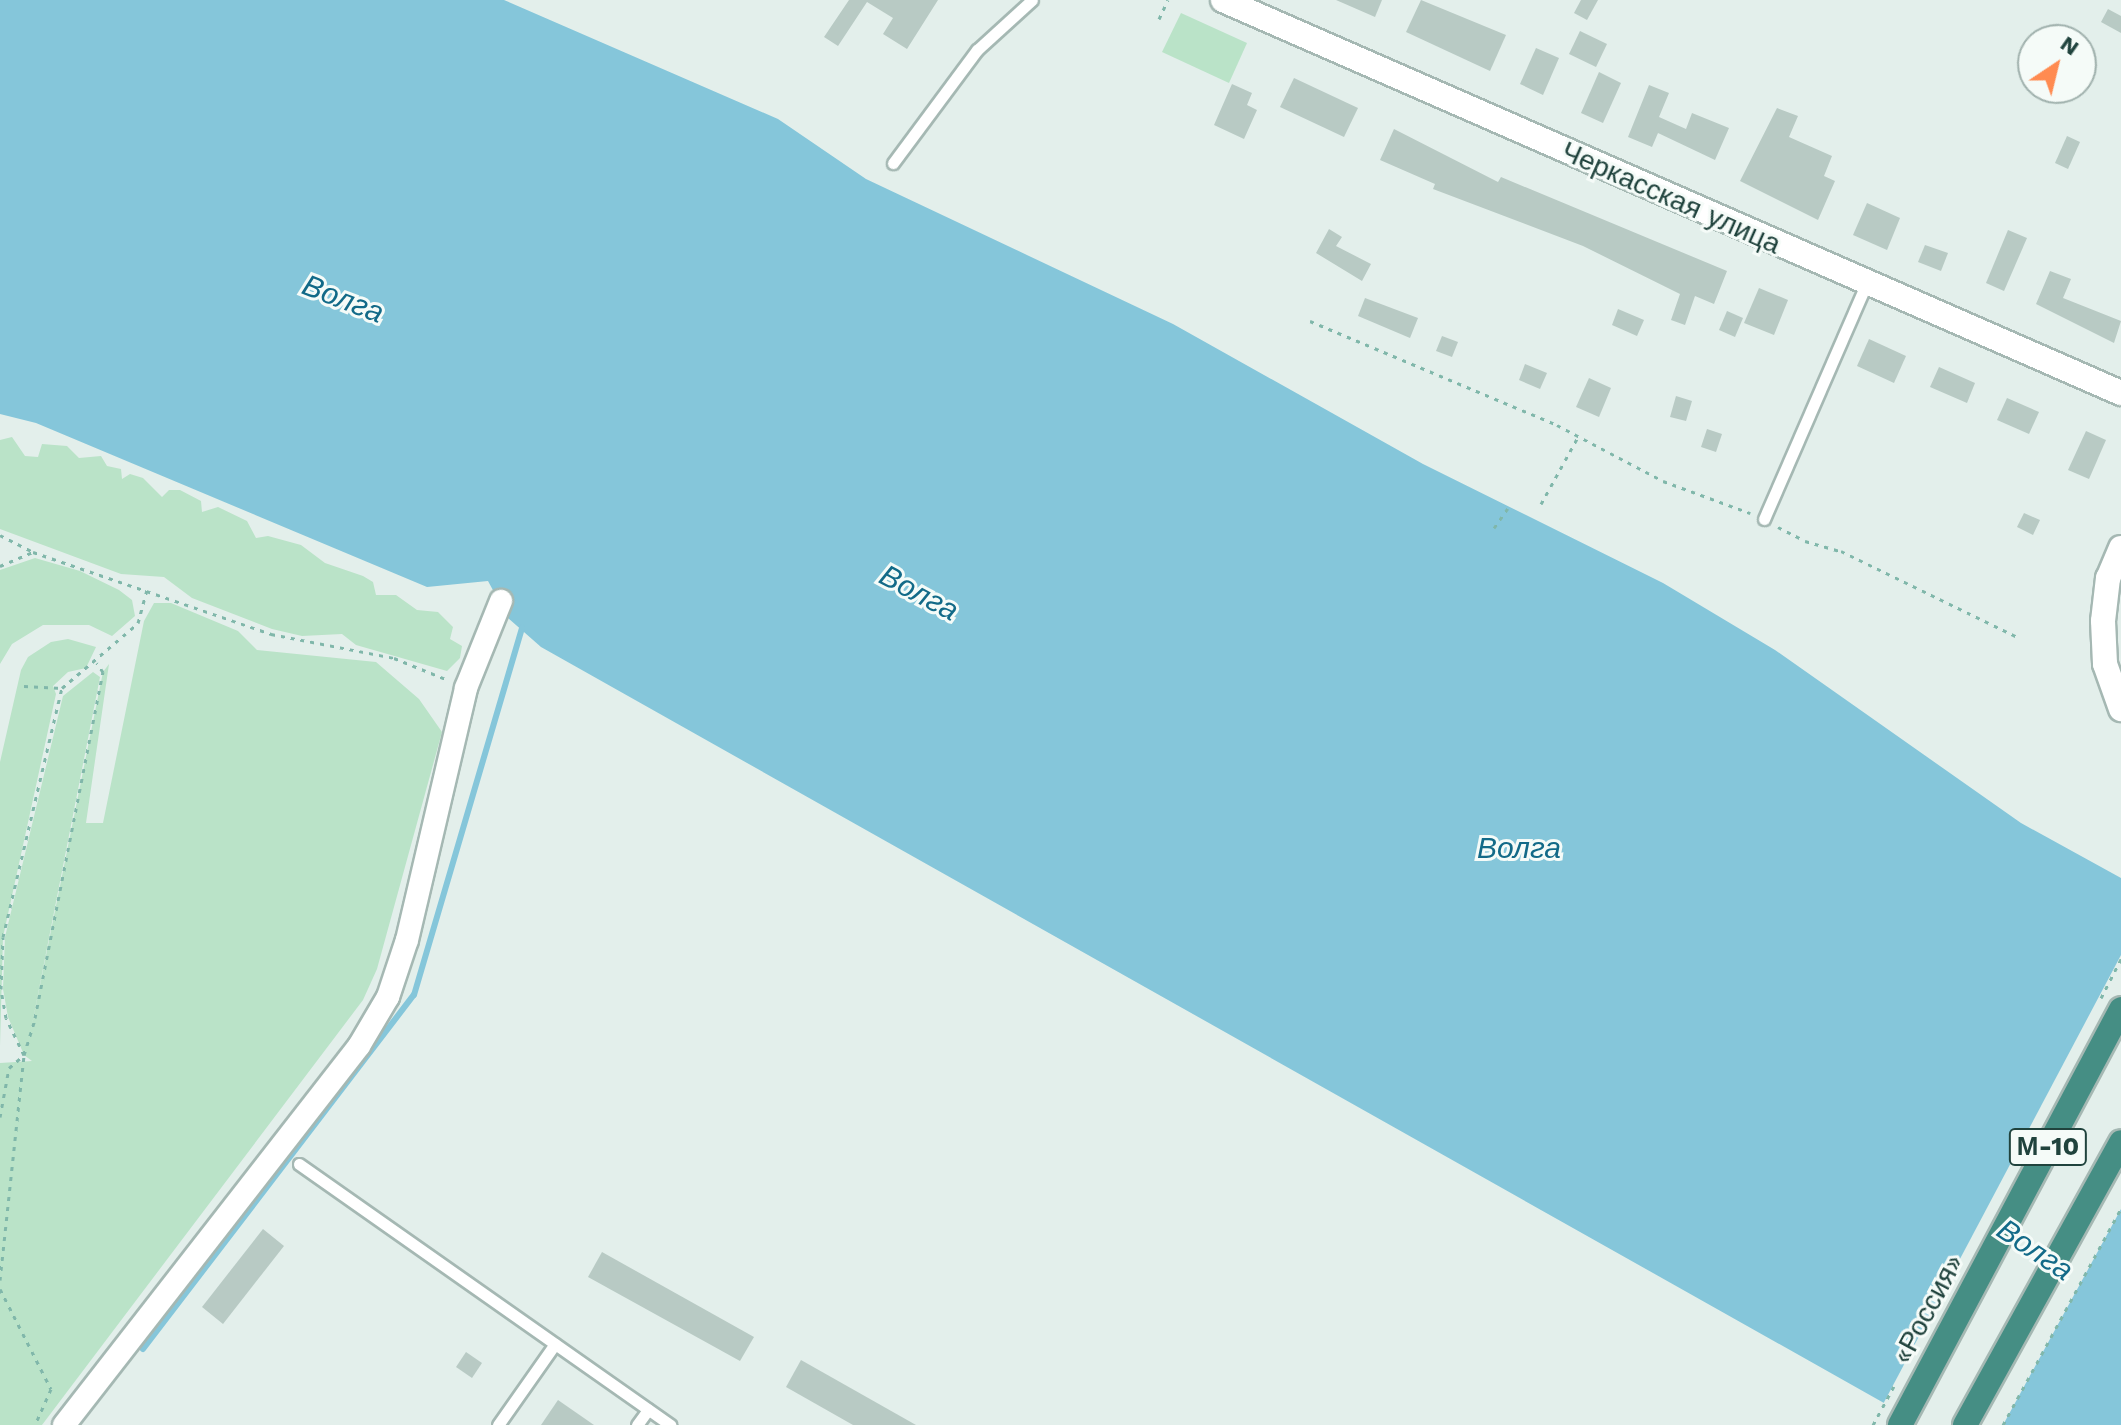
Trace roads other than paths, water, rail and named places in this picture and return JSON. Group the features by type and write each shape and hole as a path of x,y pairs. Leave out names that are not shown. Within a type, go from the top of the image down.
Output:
{"highway":[{"name":"«Россия»","path":"1900,1425 2121,1009"},
{"name":"М-10","path":"1965,1425 2121,1142"}],"street":[{"name":"Черкасская улица","path":"1223,0 2121,393"},
{"path":"2121,548 2108,578 2103,621 2105,664 2121,709"},
{"path":"64,1425 359,1046 388,997 407,940 466,688 501,601"}],"lane":[{"path":"893,163 977,50 1032,0"},
{"path":"1764,519 1866,284"},
{"path":"299,1164 670,1425"},
{"path":"498,1425 555,1344"},
{"path":"637,1425 648,1410"}],"water":[{"name":"Волга","path":"0,0 504,0 778,119 866,179 1173,324 1423,464 1663,583 1775,650 2021,823 2121,878 2121,1425 1923,1425 541,647 508,618 488,581 427,587 36,423 0,414"}],"waterway":[{"path":"143,1349 414,995 522,628"}]}
